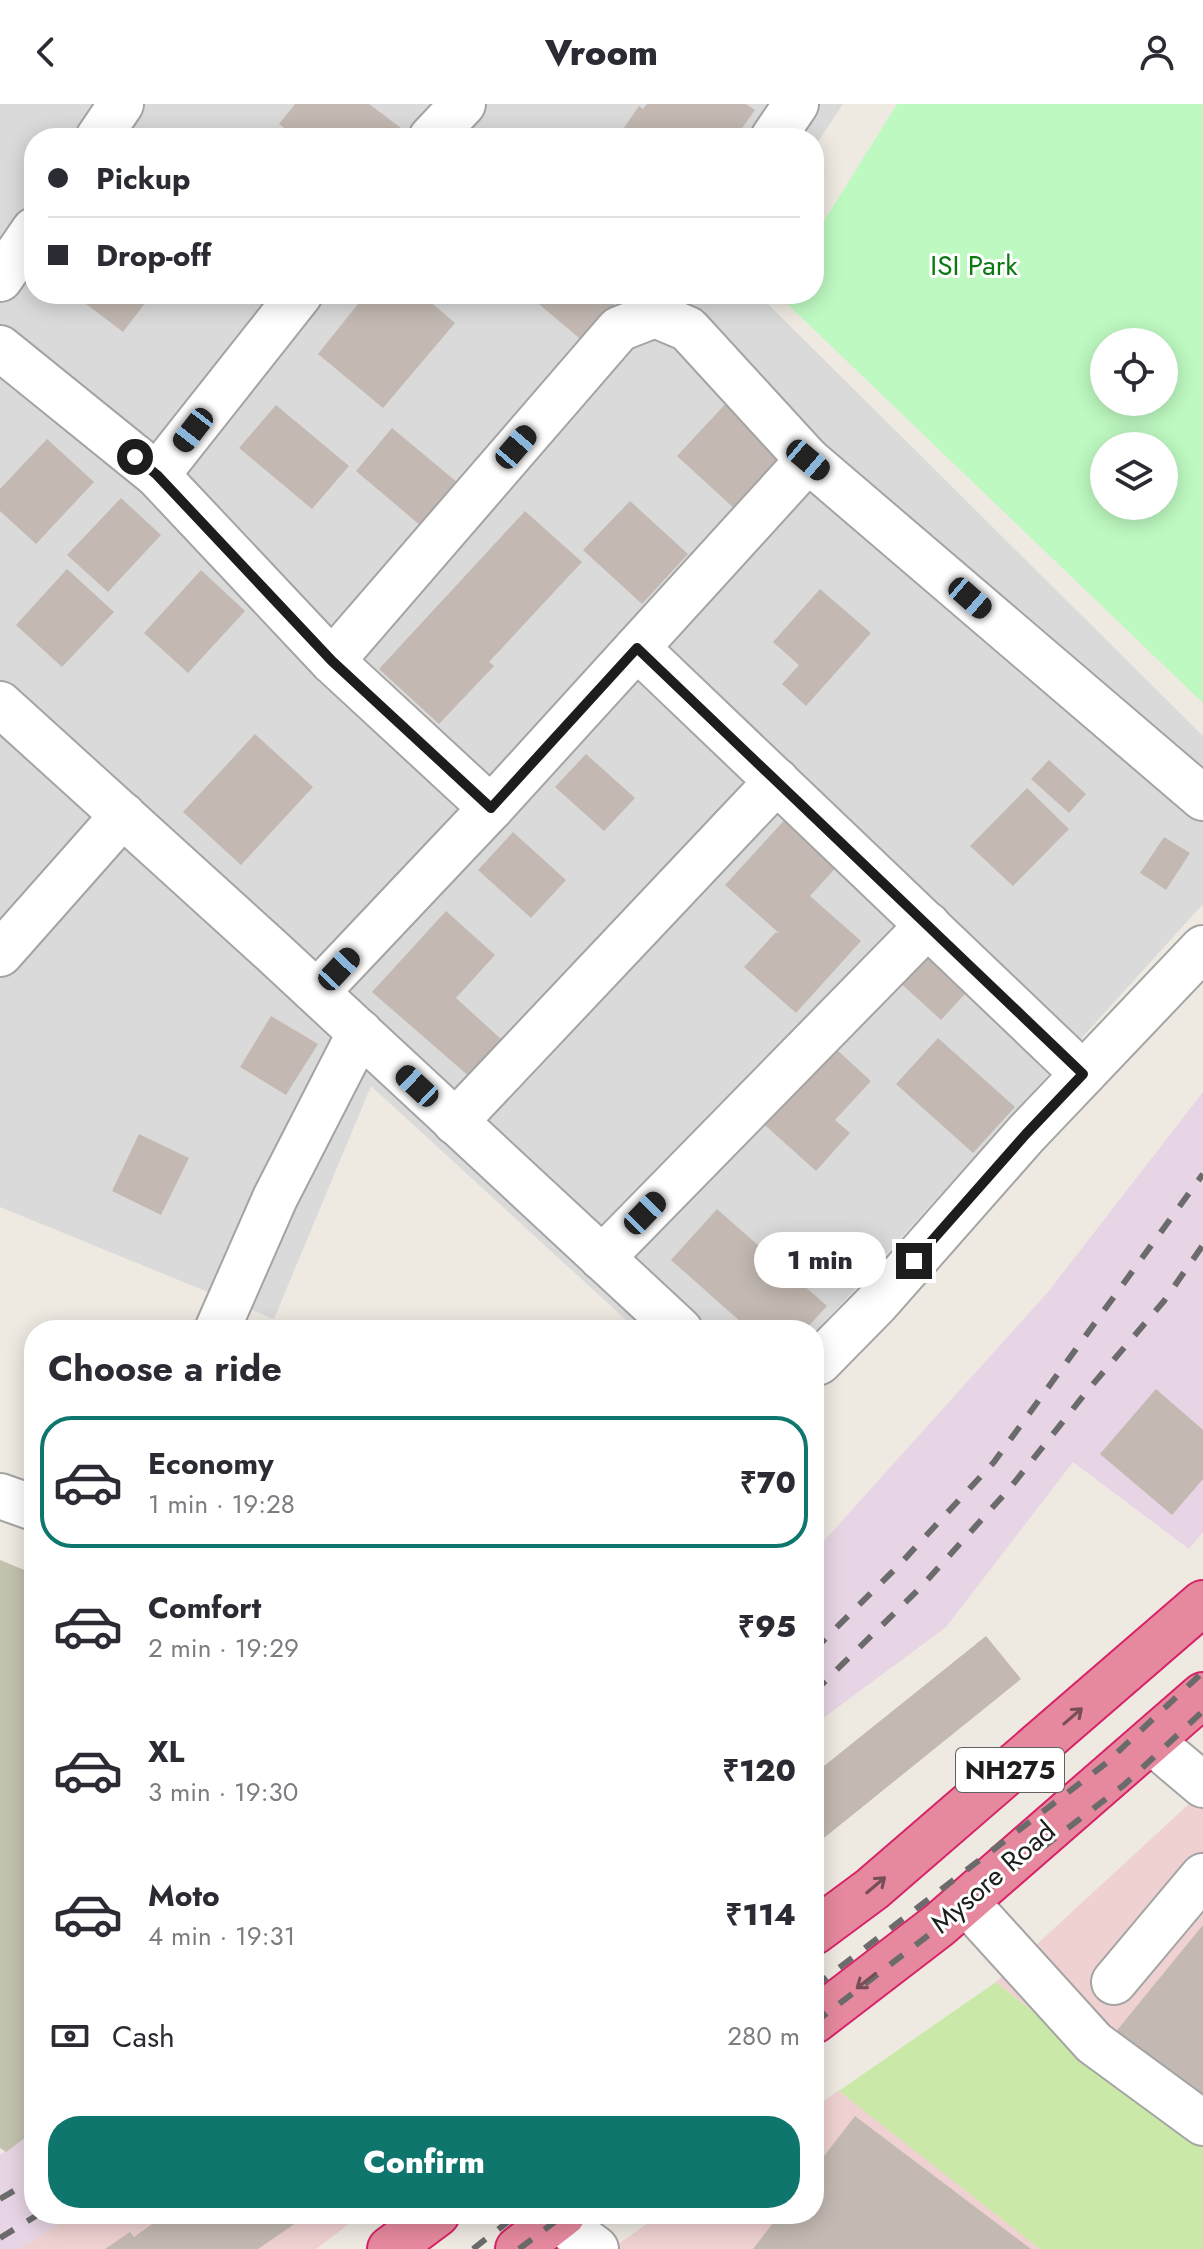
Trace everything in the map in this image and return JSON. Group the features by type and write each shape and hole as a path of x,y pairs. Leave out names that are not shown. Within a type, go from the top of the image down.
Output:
{"highway":[{"name":"NH275","path":"824,1925 872,1889 1203,1603"},
{"name":"Mysore Road","path":"824,2013 966,1902 1202,1698"},
{"path":"390,2249 424,2224"},
{"path":"518,2249 550,2224"}],"street":[{"path":"105,128 121,104"},
{"path":"440,128 463,104"},
{"path":"780,128 796,104"},
{"path":"0,279 24,244"},
{"path":"157,475 292,304"},
{"path":"332,661 619,329 662,305 688,329 808,460 1203,798"},
{"path":"0,348 157,475 332,661 491,808"},
{"path":"317,992 491,808 808,460"},
{"path":"637,648 1083,1074"},
{"path":"7,727 123,815 669,1320"},
{"path":"455,1122 777,781"},
{"path":"0,954 123,815"},
{"path":"602,1258 928,925"},
{"path":"824,1357 877,1303 1026,1134 1203,948"},
{"path":"221,1320 275,1198 360,1032"},
{"path":"0,1496 24,1504"},
{"path":"1151,1741 1203,1785"},
{"path":"1114,1982 1203,1876"},
{"path":"966,1902 1094,2043 1203,2123"},
{"path":"569,2224 596,2249"}],"shaded area":[{"path":"0,104 843,104 824,133 824,128 24,128 24,304 768,304 1203,736 1203,904 824,1323 824,1320 626,1320 371,1086 274,1319 0,1207"},
{"path":"1203,1092 1203,1532 1189,1549 1073,1462 946,1627 824,1718 824,1541 1048,1292"},
{"path":"0,1560 24,1570 24,2138 6,2152 0,2148"},
{"path":"1203,1791 1203,2148 996,1982"},
{"path":"839,2090 1040,2249 611,2249 647,2224 824,2224 824,2101"},
{"path":"24,2138 24,2224 59,2224 19,2249 0,2249 0,2155"},
{"path":"59,2224 349,2224 316,2249 19,2249"}],"green space":[{"name":"ISI Park","path":"897,104 1203,104 1203,703 787,304 824,304 824,221"},
{"path":"996,1982 1203,2148 1203,2249 1040,2249 839,2091"}],"building":[{"path":"295,104 369,104 401,128 284,128 279,124"},
{"path":"647,104 746,104 755,110 742,128 624,128 639,106 643,109"},
{"path":"86,304 144,304 123,332"},
{"path":"358,304 433,304 455,323 383,408 318,354"},
{"path":"539,304 616,306 585,343"},
{"path":"729,400 789,455 737,511 677,456"},
{"path":"276,405 349,466 312,509 239,448"},
{"path":"392,428 458,483 421,526 356,471"},
{"path":"47,439 94,482 36,544 0,511 0,489"},
{"path":"121,498 161,535 108,592 67,555"},
{"path":"630,501 688,554 642,604 583,550"},
{"path":"525,511 582,562 489,662 494,666 439,724 379,669"},
{"path":"67,569 114,612 62,667 16,625"},
{"path":"201,570 245,611 188,673 144,633"},
{"path":"820,589 871,633 806,706 782,684 799,665 773,642"},
{"path":"255,734 313,787 241,865 183,812"},
{"path":"586,754 635,798 604,831 555,787"},
{"path":"1049,760 1086,794 1069,813 1031,779"},
{"path":"1027,788 1069,829 1013,886 970,846"},
{"path":"790,814 842,861 810,896 861,941 796,1013 744,967 776,932 780,934 725,885"},
{"path":"513,832 566,880 531,918 478,870"},
{"path":"1164,837 1190,853 1166,890 1140,873"},
{"path":"446,911 495,955 456,998 512,1049 479,1085 372,992"},
{"path":"931,940 977,981 941,1020 896,979"},
{"path":"271,1016 318,1044 286,1095 240,1067"},
{"path":"938,1038 1015,1107 973,1153 896,1084"},
{"path":"826,1040 871,1081 835,1120 850,1133 816,1171 757,1118"},
{"path":"139,1134 189,1158 161,1215 112,1191"},
{"path":"717,1209 827,1306 814,1320 739,1320 671,1260"},
{"path":"1156,1389 1203,1430 1203,1479 1172,1515 1100,1454"},
{"path":"986,1636 1021,1679 824,1838 824,1766"},
{"path":"1203,1925 1203,2115 1109,2040"},
{"path":"855,2116 1031,2249 753,2249 772,2224 824,2224 824,2156"},
{"path":"152,2224 294,2224 258,2249 105,2249 130,2232 134,2237"}],"railway":[{"path":"824,1640 901,1563 994,1462 1203,1174"},
{"path":"824,1682 921,1587 1010,1488 1164,1301 1203,1245"},
{"path":"824,1979 1105,1764 1203,1672"},
{"path":"824,2015 1124,1785 1203,1711"},
{"path":"0,2199 24,2185"},
{"path":"0,2238 24,2223"},
{"path":"473,2249 505,2224"},
{"path":"519,2249 552,2224"}],"route":[{"path":"135,457 157,475 332,661 491,808 637,648 1083,1074 914,1261"}]}
